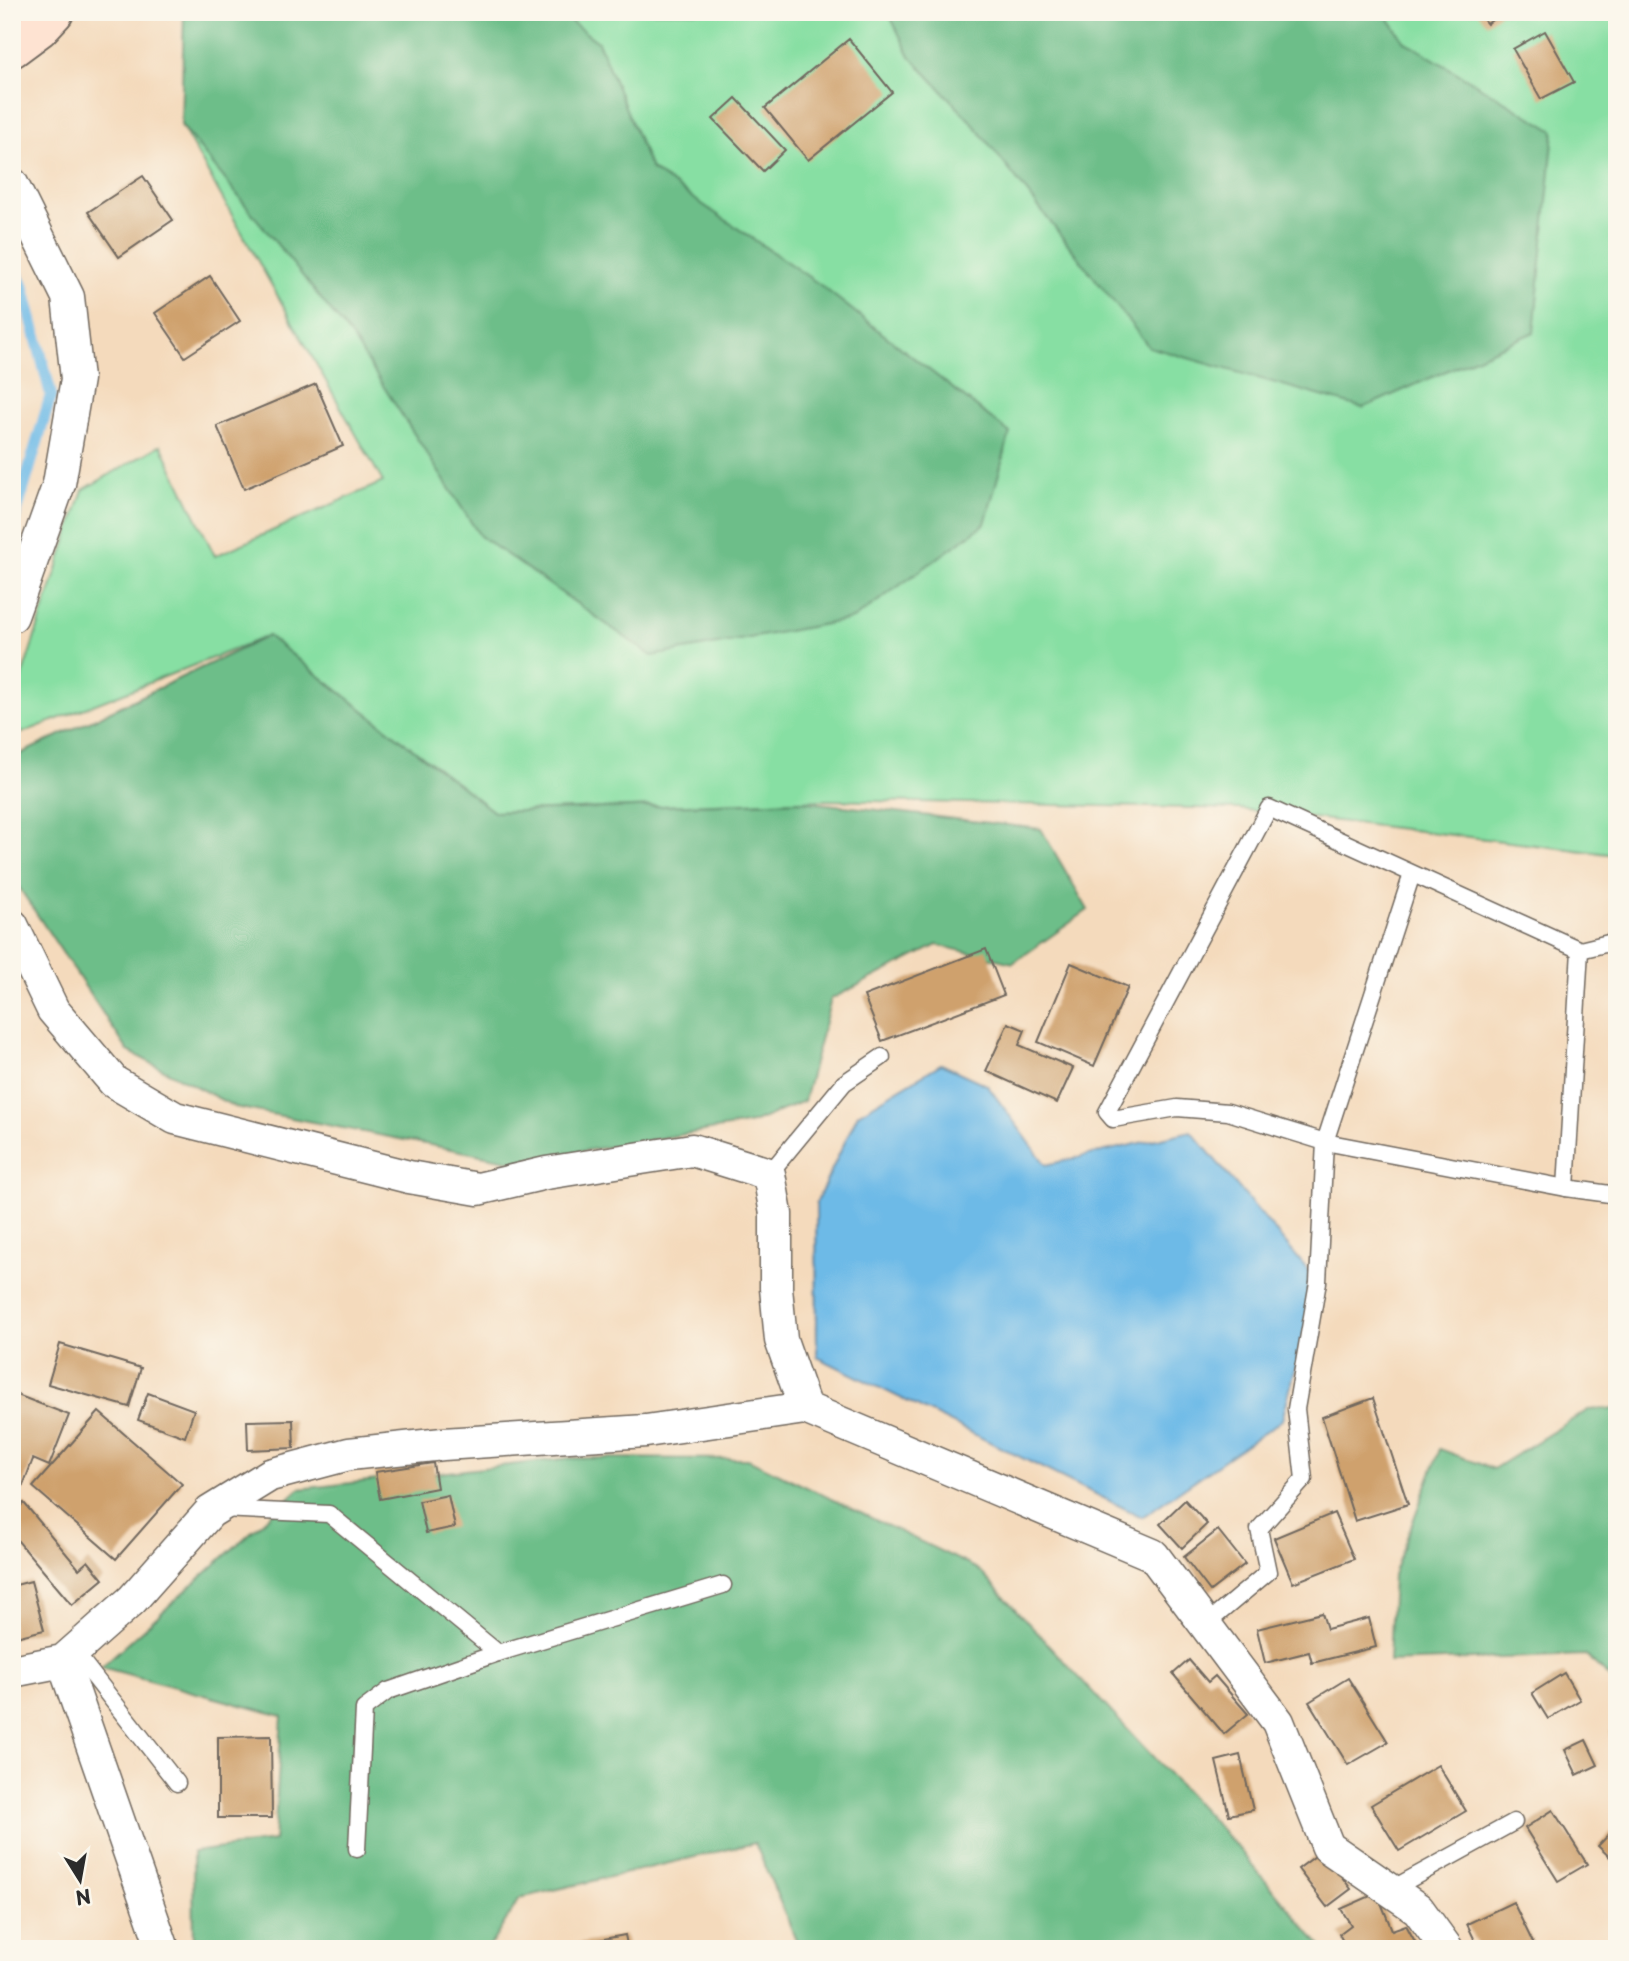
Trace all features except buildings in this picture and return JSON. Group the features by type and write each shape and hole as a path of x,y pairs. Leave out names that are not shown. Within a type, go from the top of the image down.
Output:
{"street":[{"path":"12,48 39,28 54,12"},
{"path":"12,184 68,297 77,379 60,484 12,616"},
{"path":"12,925 53,1010 114,1082 175,1118 409,1177 478,1189 546,1173 692,1150 769,1174 776,1214 776,1288 781,1340 805,1408"},
{"path":"12,1671 68,1656 132,1600 215,1509 270,1475 349,1454 443,1444 646,1431 805,1408 1153,1555 1279,1722 1328,1847 1418,1909 1447,1949"},
{"path":"68,1656 163,1949"}],"lane":[{"path":"1617,941 1580,950 1269,808 1107,1112 1113,1119 1177,1108 1228,1112 1325,1142 1566,1188 1617,1195"},
{"path":"1205,1625 1268,1572 1259,1529 1304,1479 1296,1409 1318,1282 1325,1142 1412,874"},
{"path":"1566,1188 1580,950"},
{"path":"769,1174 844,1083 882,1057"},
{"path":"215,1509 329,1514 498,1653"},
{"path":"357,1849 365,1709 388,1691 498,1653 723,1586"},
{"path":"68,1656 177,1783"},
{"path":"1390,1890 1514,1822"}],"green space":[{"path":"184,12 558,12 598,42 651,169 819,284 1010,433 985,524 853,619 652,656 480,536 351,336 181,125"},
{"path":"194,12 1617,12 1617,855 1239,809 825,800 494,812 268,636 12,737 12,707 83,490 161,445 215,556 383,482 181,125"},
{"path":"888,12 1384,12 1404,41 1554,131 1534,332 1363,408 1149,347 973,124 910,56"},
{"path":"268,636 494,812 801,801 1041,829 1088,910 1013,963 937,945 831,999 804,1101 752,1123 517,1162 235,1107 128,1051 12,877 12,758"},
{"path":"1617,1408 1617,1685 1586,1655 1389,1662 1393,1575 1440,1449 1493,1469 1588,1410"},
{"path":"570,1458 748,1459 978,1569 1238,1848 1323,1949 800,1949 755,1843 520,1898 488,1949 194,1949 193,1852 274,1841 282,1716 101,1667 299,1489"}],"water":[{"path":"941,1064 987,1085 1046,1165 1191,1131 1318,1282 1282,1420 1142,1517 817,1357 816,1203 858,1114"}],"waterway":[{"path":"12,265 23,285 51,395 12,527"}]}
